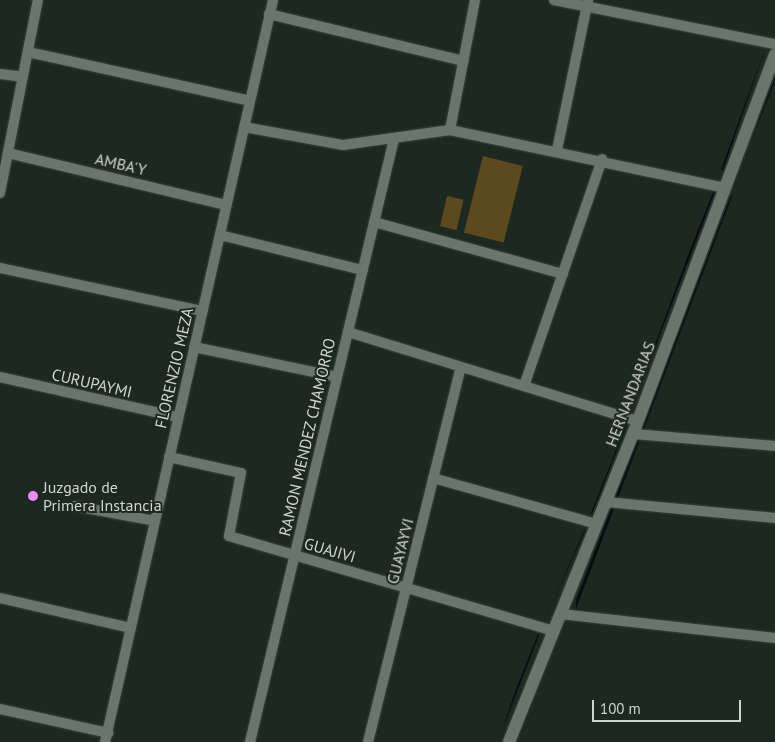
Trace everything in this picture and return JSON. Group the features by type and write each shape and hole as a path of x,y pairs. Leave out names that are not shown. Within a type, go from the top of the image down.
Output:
{"street":[{"path":"0,190 38,0"},
{"name":"FLORENZIO MEZA","path":"107,737 273,0"},
{"path":"450,130 474,0"},
{"path":"554,0 587,4 775,44"},
{"path":"557,150 587,4"},
{"path":"269,14 463,61"},
{"path":"28,52 250,101"},
{"name":"HERNANDARIAS","path":"509,742 638,421 775,55"},
{"path":"0,74 23,77"},
{"path":"244,126 328,144 394,139 450,130 602,159 726,188"},
{"name":"RAMON MENDEZ CHAMORRO","path":"250,742 394,139"},
{"name":"AMBA'Y","path":"8,153 226,204"},
{"path":"524,386 602,159"},
{"path":"374,222 563,274"},
{"path":"220,235 363,270"},
{"path":"0,268 202,311"},
{"path":"348,332 638,421"},
{"path":"194,347 337,377"},
{"name":"GUAYAYVI","path":"368,742 461,367"},
{"name":"CURUPAYMI","path":"0,377 178,417"},
{"path":"632,434 775,446"},
{"name":"GUAJIVI","path":"170,457 241,474 229,536 554,631"},
{"path":"434,478 597,524"},
{"path":"606,502 775,518"},
{"path":"74,506 155,521"},
{"path":"0,598 131,628"},
{"path":"561,614 775,638"},
{"path":"0,710 107,737"}],"shaded area":[{"path":"765,49 723,170 721,170"},
{"path":"775,77 775,81 751,141"},
{"path":"483,156 523,166 504,243 464,233"},
{"path":"714,190 715,192 633,404 690,250"},
{"path":"447,196 464,200 457,230 440,226"},
{"path":"732,196 576,609 576,600"},
{"path":"627,425 592,514 591,513"},
{"path":"585,529 586,529 546,617"},
{"path":"539,635 503,728 515,692"}],"place":[{"name":"Juzgado de Primera Instancia","path":"33,496"}]}
